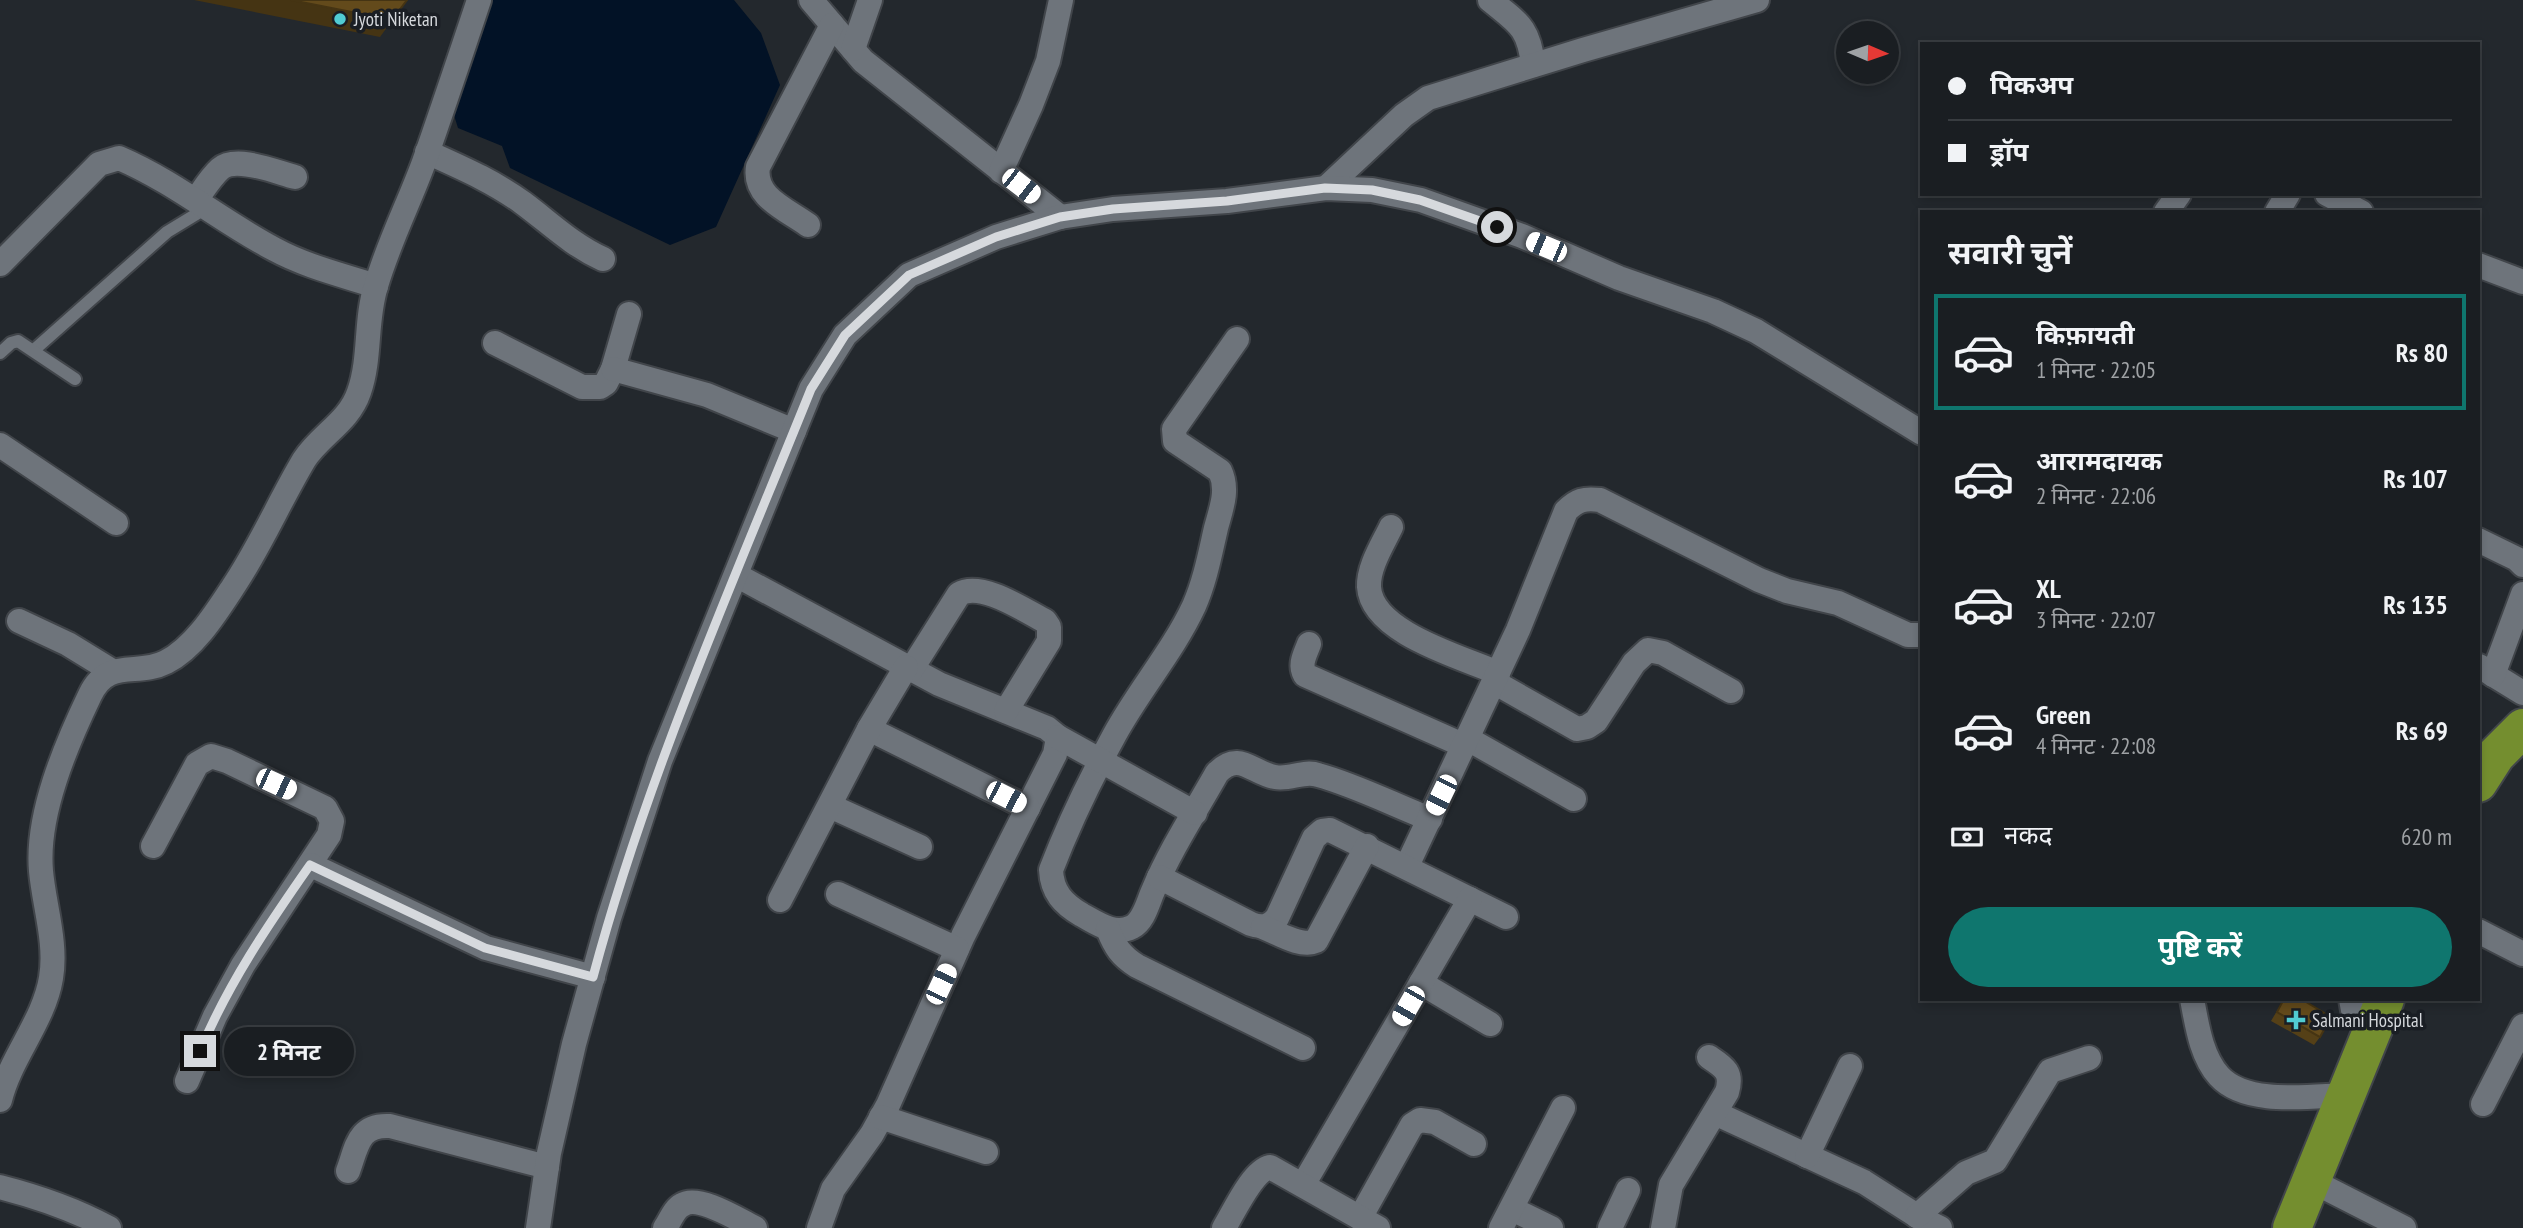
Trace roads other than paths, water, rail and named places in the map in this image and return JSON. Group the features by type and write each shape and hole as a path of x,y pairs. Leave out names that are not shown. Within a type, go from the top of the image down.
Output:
{"highway":[{"path":"2480,780 2496,755 2523,728"},
{"path":"2292,1228 2346,1095 2370,1008"}],"street":[{"path":"0,1100 46,997 51,978 52,957 41,867 43,836 55,778 91,692 102,678 112,671 164,663 202,631 243,573 306,458 342,421 359,394 376,286 427,152 479,0"},
{"path":"811,0 863,61 1060,217"},
{"path":"853,49 870,0"},
{"path":"1001,171 1048,61 1061,0"},
{"path":"1490,0 1520,24 1528,37 1533,65"},
{"path":"1325,188 1404,115 1428,98 1757,0"},
{"path":"808,225 764,194 756,178 758,167 832,25"},
{"path":"427,152 491,182 562,236 603,259"},
{"path":"0,264 100,164 119,158 202,203 277,251 376,286"},
{"path":"202,203 220,169 230,163 243,163 295,177"},
{"path":"538,1228 547,1167 574,1044 608,918 660,761 811,389 845,335 909,275 996,237 1060,217 1113,209 1227,201 1325,188 1372,190 1420,200 1522,236 1619,278 1713,311 1756,331 1920,432"},
{"path":"2331,196 2357,210"},
{"path":"2480,266 2523,282"},
{"path":"495,343 582,387 600,387 606,383 613,369 629,314"},
{"path":"1237,339 1174,429 1173,435 1175,441 1220,471 1224,479 1223,501 1205,576 1195,604 1179,634 1101,760 1059,849 1051,870 1051,884 1058,896 1072,909 1108,929 1133,927 1141,919 1159,877 1217,773 1224,766 1242,763 1280,778 1317,774 1430,819"},
{"path":"613,369 707,395 794,431"},
{"path":"0,445 116,523"},
{"path":"1407,866 1496,677 1566,512 1575,502 1585,498 1600,500 1759,580 1787,591 1838,603 1908,635 1920,635"},
{"path":"1391,527 1370,574 1371,594 1377,608 1402,631 1496,677 1577,729 1587,727 1595,721 1634,663 1648,650 1663,653 1731,691"},
{"path":"2480,541 2517,559 2523,565"},
{"path":"736,575 939,684 1047,727 1058,737 1195,813"},
{"path":"780,900 869,729 959,594 966,590 980,590 1045,621 1049,627 1049,641 1006,711"},
{"path":"2523,594 2485,670 2523,693"},
{"path":"19,621 68,644 112,671"},
{"path":"1309,644 1302,661 1302,669 1306,675 1466,743 1574,799"},
{"path":"869,729 1028,808"},
{"path":"819,1228 833,1189 881,1117 957,949 1055,754 1058,737"},
{"path":"153,846 197,764 211,756 326,808 332,821 329,835 243,965 215,1016 187,1081"},
{"path":"830,806 920,846"},
{"path":"1263,927 1272,924 1277,918 1314,838 1322,831 1330,830 1506,917"},
{"path":"1159,877 1251,924 1308,944 1316,941 1367,846"},
{"path":"310,865 485,948 593,977"},
{"path":"838,894 957,949"},
{"path":"1303,1185 1470,899"},
{"path":"1108,929 1123,958 1303,1048"},
{"path":"2480,931 2523,954"},
{"path":"1421,984 1490,1024"},
{"path":"2192,1001 2207,1056 2220,1077 2237,1088 2250,1094 2267,1096 2346,1095"},
{"path":"2483,1104 2523,1026"},
{"path":"1663,1228 1671,1185 1727,1092 1730,1076 1726,1068 1709,1057"},
{"path":"1917,1216 1966,1173 1995,1161 2050,1071 2089,1059"},
{"path":"1807,1156 1850,1066"},
{"path":"1551,1228 1507,1218 1563,1108"},
{"path":"1715,1113 1864,1182 1940,1228"},
{"path":"881,1117 986,1152"},
{"path":"1224,1228 1261,1170 1270,1167 1276,1169 1369,1223 1412,1125 1420,1120 1435,1122 1475,1143"},
{"path":"348,1171 360,1139 366,1130 377,1125 390,1126 547,1167"},
{"path":"2312,1181 2404,1228"},
{"path":"0,1187 42,1198 79,1212 109,1228"},
{"path":"1610,1228 1628,1190"},
{"path":"665,1228 678,1207 690,1201 704,1204 755,1228"}],"lane":[{"path":"34,350 202,203"},
{"path":"0,353 11,343 18,341 75,379"}],"water":[{"path":"493,0 734,0 761,33 780,85 716,227 670,245 510,168 502,146 458,128 453,112"}],"place":[{"name":"Jyoti Niketan","path":"340,19"},
{"name":"Salmani Hospital","path":"2296,1020"}]}
